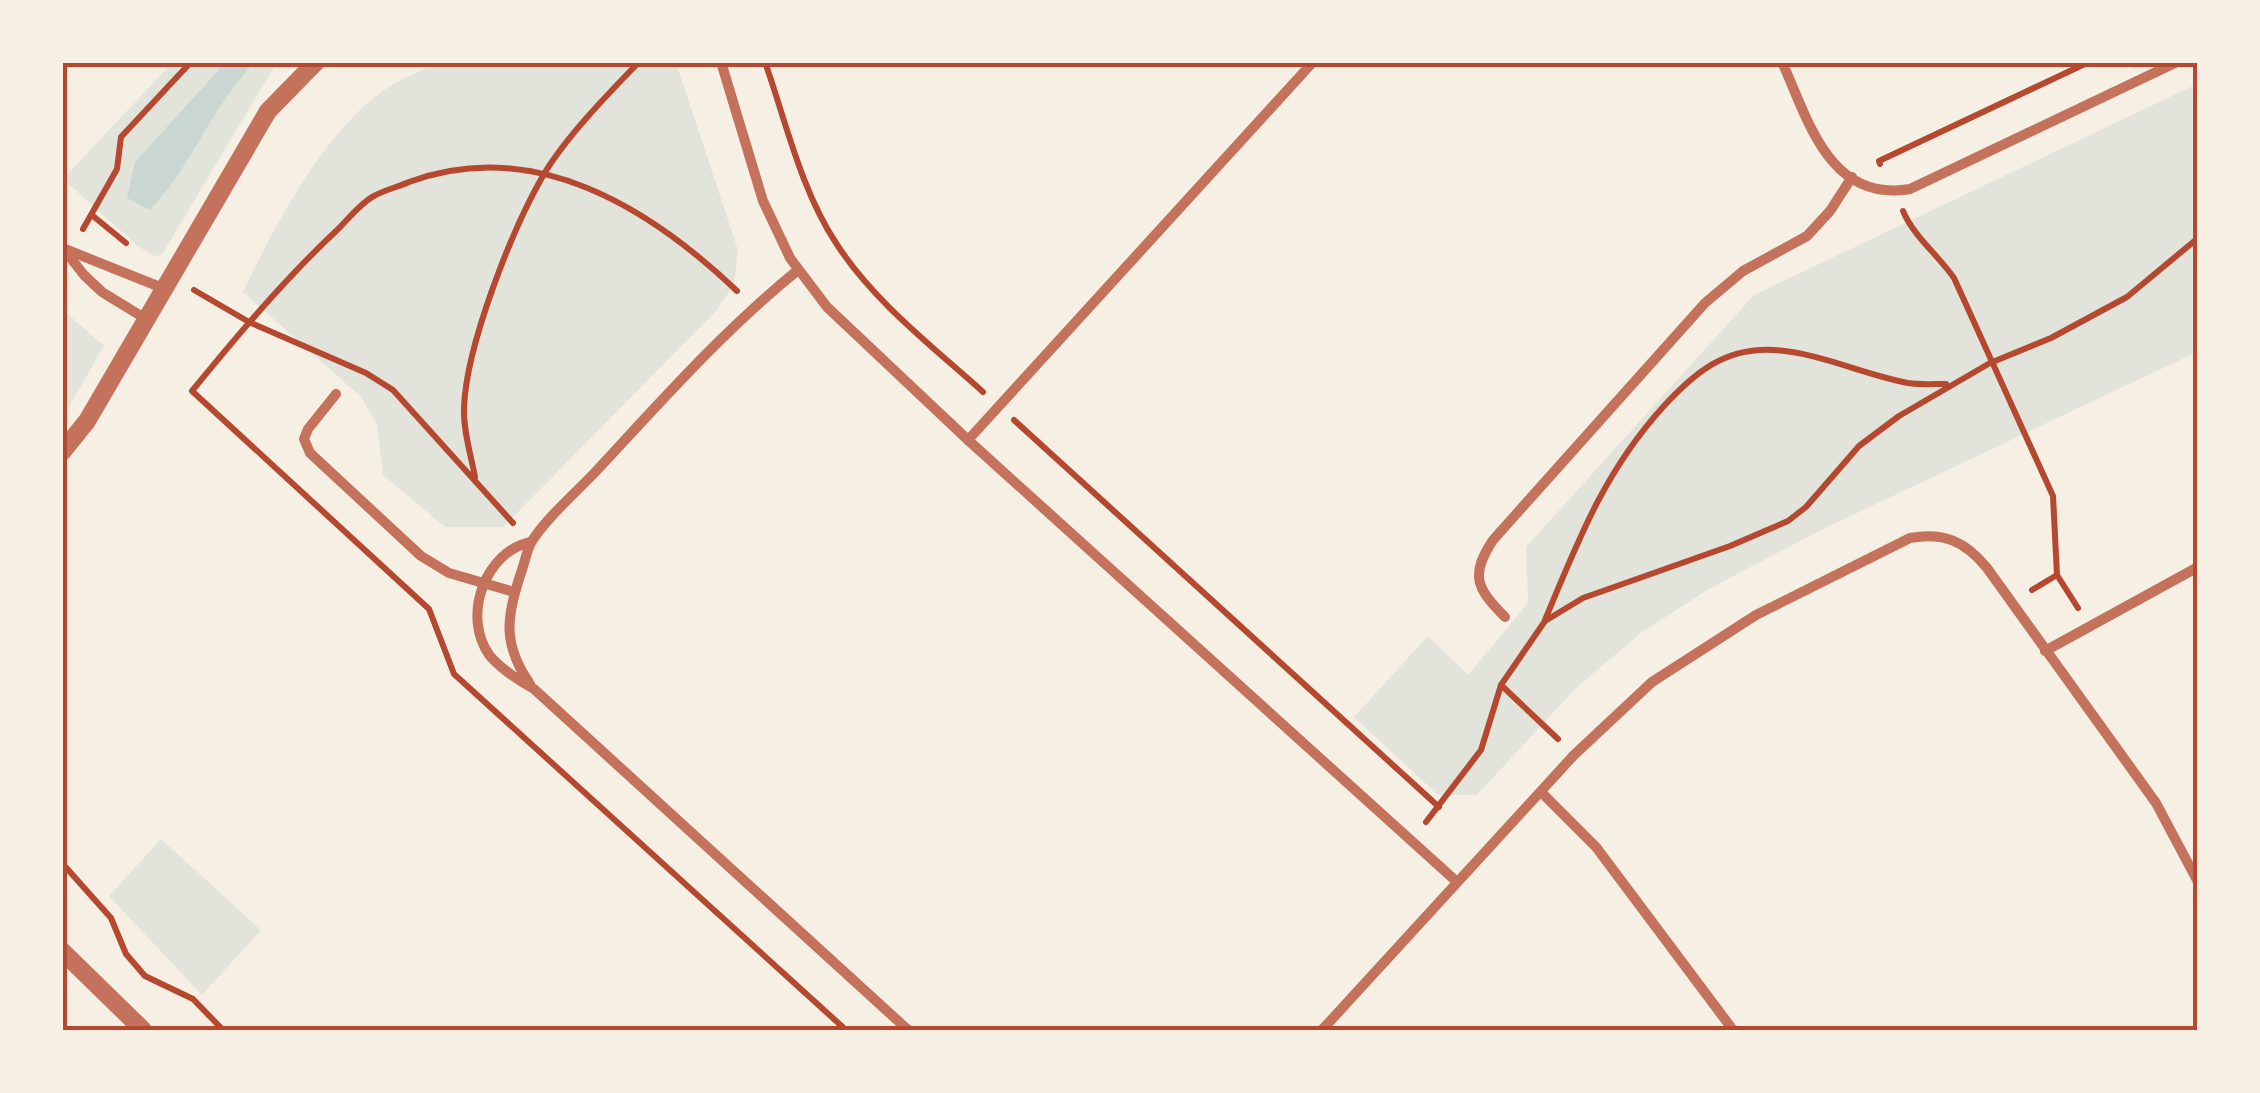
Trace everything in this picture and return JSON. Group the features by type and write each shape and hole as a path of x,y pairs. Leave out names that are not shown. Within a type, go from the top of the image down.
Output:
{"street":[{"path":"62,452 86,421 268,111 316,62"},
{"path":"720,62 763,201 798,270 827,307 968,440 1457,882"},
{"path":"968,440 1313,62"},
{"path":"1782,62 1816,143 1836,168 1875,190 1895,192 1910,189 2177,62"},
{"path":"1504,618 1490,603 1477,575 1480,560 1492,540 1705,304 1744,271 1808,236 1830,212 1852,177"},
{"path":"64,248 168,282"},
{"path":"64,248 84,276 102,292 146,319"},
{"path":"534,689 516,664 508,623 531,542 688,371 753,307 798,270"},
{"path":"336,394 308,428 304,439 310,453 422,556 450,573 514,592"},
{"path":"1322,1030 1574,755 1652,682 1756,615 1910,538 1932,534 1950,537 1974,553 2156,802 2198,882"},
{"path":"531,542 515,545 497,562 484,583 477,609 478,632 489,654 512,676 534,689 908,1030"},
{"path":"2046,651 2198,568"},
{"path":"1541,792 1596,848 1733,1030"},
{"path":"62,951 143,1030"}],"path":[{"path":"64,248 93,216 117,169 121,136 190,62"},
{"path":"475,478 464,409 476,341 504,260 544,173 639,62"},
{"path":"765,62 806,182 834,240 856,272 895,312 1439,806"},
{"path":"2089,62 1879,161 1906,218 1954,278 2053,496 2057,576 2090,626"},
{"path":"249,322 308,257 373,196 442,170 518,168 556,174 671,233 701,256 753,307"},
{"path":"93,216 168,282 366,373 393,390 531,542"},
{"path":"1545,621 1583,598 1730,546 1788,521 1806,507 1858,446 1898,416 1990,363 2050,338 2127,297 2198,238"},
{"path":"1411,840 1480,750 1501,685 1545,621 1600,492 1622,456 1684,384 1713,361 1740,352 1771,350 1808,354 1910,383 1950,384"},
{"path":"1501,685 1574,755"},
{"path":"62,863 111,918 126,954 145,976 193,999 223,1030"}],"shaded area":[{"path":"226,62 254,63 150,210 127,198 135,162"},
{"path":"172,63 280,63 274,67 163,253 155,257 63,179"},
{"path":"438,63 676,63 738,250 734,285 715,312 503,527 445,527 383,475 377,424 361,397 243,292 285,211 340,131 383,91"},
{"path":"2197,84 2197,352 1821,530 1709,589 1642,632 1576,688 1477,795 1438,795 1354,717 1428,636 1468,675 1528,603 1526,547 1754,295"},
{"path":"63,310 104,346 63,417"},
{"path":"161,839 261,930 202,995 109,896"}]}
